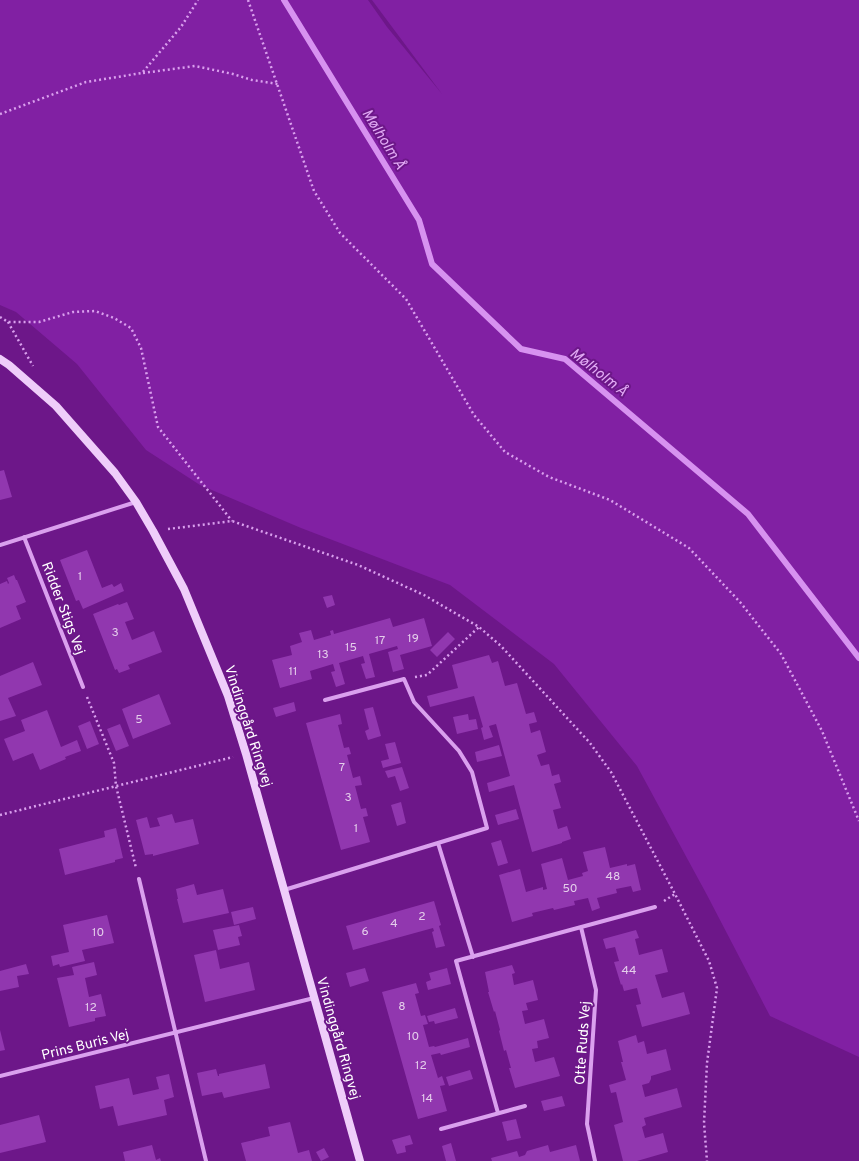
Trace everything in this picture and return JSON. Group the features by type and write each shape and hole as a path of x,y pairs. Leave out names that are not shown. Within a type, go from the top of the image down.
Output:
{"street":[{"name":"Vindinggård Ringvej","path":"0,359 56,406 115,473 136,502 184,589 228,696 246,754 360,1161"},
{"path":"0,544 136,502"},
{"name":"Ridder Stigs Vej","path":"24,537 83,687"},
{"path":"284,890 487,828 472,772 459,751 414,702 404,679 325,700"},
{"path":"438,844 473,957"},
{"path":"139,879 206,1161"},
{"path":"498,1113 456,962 655,907"},
{"name":"Otte Ruds Vej","path":"581,928 596,990 588,1124 595,1161"},
{"name":"Prins Buris Vej","path":"0,1076 314,998"},
{"path":"441,1129 525,1106"}],"path":[{"path":"142,73 181,27 198,0"},
{"path":"248,0 314,191 340,233 406,300 474,415 505,452 549,477 610,500 689,548 734,596 781,654 822,731 859,821"},
{"path":"0,114 86,82 195,66 233,74 252,80 278,84"},
{"path":"0,317 8,322 38,322 73,312 94,311 114,318 130,328 141,348 158,427 232,521"},
{"path":"153,531 232,521 358,564 424,595 480,627 501,646 590,743 611,772 708,961 717,988 707,1064 704,1123 707,1161"},
{"path":"404,679 427,674 480,627"},
{"path":"83,687 114,764 116,786 139,879"},
{"path":"0,815 246,754"}],"shaded area":[{"path":"0,0 368,0 387,27 442,94 372,0 859,0 859,1057 770,1016 707,895 637,766 554,664 450,585 301,528 200,485 146,450 77,364 16,312 0,305"}],"building":[{"path":"4,470 12,497 0,500 0,471"},
{"path":"87,550 102,588 112,584 114,587 121,583 124,591 83,609 79,600 76,601 60,560"},
{"path":"14,575 26,602 16,606 21,619 0,628 0,584 7,581 8,584 7,578"},
{"path":"332,595 335,605 327,608 323,597"},
{"path":"127,602 134,619 125,622 132,640 154,631 162,652 128,665 130,669 119,673 117,669 115,670 93,614"},
{"path":"390,618 393,627 424,618 432,646 400,655 404,669 393,672 388,652 398,649 397,646 369,654 375,677 366,679 361,664 365,663 363,656 339,663 345,684 336,687 331,672 335,671 333,664 310,671 312,679 280,688 272,660 292,655 290,646 302,642 299,633 311,630 314,640 331,635 330,631 333,630 334,634"},
{"path":"448,632 455,639 437,657 430,650"},
{"path":"489,655 492,663 498,661 505,686 517,683 526,714 534,712 537,722 529,724 531,733 540,730 546,752 537,755 541,766 549,764 552,776 559,774 561,782 554,784 561,808 553,810 558,829 567,826 571,839 562,843 532,852 514,785 489,792 487,783 510,776 496,724 489,726 493,737 484,740 481,728 483,727 474,696 430,707 427,696 458,688 452,665"},
{"path":"33,662 42,685 8,698 16,716 0,721 0,676"},
{"path":"159,694 171,724 133,739 122,709"},
{"path":"294,702 296,711 276,717 273,708"},
{"path":"373,707 381,736 368,740 365,731 369,729 364,709"},
{"path":"47,710 61,747 77,740 81,751 65,757 66,759 40,770 33,753 13,761 4,739 25,731 21,720"},
{"path":"340,714 342,724 338,725 344,748 349,747 351,754 347,755 353,778 360,776 362,785 355,786 361,809 366,808 368,816 363,817 370,842 341,850 306,723"},
{"path":"468,714 469,720 476,719 478,729 457,734 453,717"},
{"path":"90,721 99,744 87,749 78,726"},
{"path":"120,724 129,746 116,751 107,729"},
{"path":"395,742 401,763 383,768 381,761 389,759 385,744"},
{"path":"499,745 502,756 477,762 475,752"},
{"path":"402,767 409,788 400,791 395,776 388,778 385,771"},
{"path":"401,802 406,823 397,826 391,805"},
{"path":"516,809 519,819 498,825 495,815"},
{"path":"172,814 175,823 193,819 199,844 153,856 153,854 145,855 136,820 147,817 150,828 160,826 157,818"},
{"path":"116,828 123,858 115,860 115,862 65,875 59,849 105,837 104,831"},
{"path":"501,840 508,863 498,866 491,843"},
{"path":"605,847 610,868 627,864 627,866 635,864 641,890 633,892 631,886 616,889 617,893 597,898 600,908 592,911 588,898 574,901 575,905 532,913 533,916 512,922 499,875 520,869 526,892 543,887 543,890 547,889 541,864 562,858 568,880 583,876 582,873 588,871 583,852"},
{"path":"194,884 197,895 223,889 229,913 183,923 176,889"},
{"path":"434,901 445,946 436,948 432,932 434,931 433,928 353,950 346,926"},
{"path":"253,907 256,919 234,925 231,912"},
{"path":"107,915 114,943 82,950 85,961 60,967 59,964 53,966 51,956 69,952 63,925"},
{"path":"239,925 242,936 238,937 240,945 218,950 213,930"},
{"path":"636,930 639,938 635,939 639,955 662,949 668,972 655,975 662,998 684,992 690,1014 642,1027 636,1005 641,1004 637,988 624,991 614,962 619,961 615,947 606,949 603,939"},
{"path":"216,950 220,969 249,962 255,990 205,1002 194,955"},
{"path":"94,962 97,975 85,978 89,997 101,994 106,1016 95,1018 95,1021 69,1027 57,978 74,975 72,967"},
{"path":"26,964 29,974 17,976 19,987 0,991 0,971"},
{"path":"512,965 515,973 512,974 514,985 533,980 538,1000 526,1003 528,1010 522,1011 525,1024 544,1019 549,1038 537,1041 538,1048 532,1049 535,1062 554,1057 560,1076 515,1088 509,1068 511,1068 506,1050 504,1051 495,1011 494,1012 488,992 485,972"},
{"path":"365,968 369,981 350,987 346,973"},
{"path":"447,968 451,984 428,990 426,982 431,980 429,973"},
{"path":"416,983 419,993 415,994 421,1016 425,1015 428,1024 423,1025 429,1047 435,1047 468,1038 470,1047 441,1055 440,1053 431,1055 438,1078 442,1076 445,1085 440,1086 447,1111 418,1119 382,992"},
{"path":"455,1008 458,1018 435,1024 434,1021 429,1022 427,1016"},
{"path":"0,1030 5,1050 0,1051"},
{"path":"636,1035 638,1043 644,1041 647,1054 666,1049 671,1070 651,1076 649,1083 642,1085 645,1097 677,1088 682,1107 644,1118 646,1125 642,1127 645,1138 663,1133 668,1152 637,1161 623,1161 614,1125 623,1122 616,1092 611,1093 609,1085 626,1080 621,1062 623,1062 618,1041"},
{"path":"265,1064 270,1088 224,1098 222,1092 202,1096 197,1073 216,1069 219,1076 219,1074"},
{"path":"470,1070 473,1079 449,1086 446,1077"},
{"path":"169,1074 174,1097 164,1100 167,1115 118,1126 113,1106 100,1109 95,1086 129,1078 133,1095 159,1089 156,1077"},
{"path":"562,1096 565,1106 544,1111 541,1101"},
{"path":"39,1115 46,1142 0,1153 0,1125"},
{"path":"516,1119 521,1138 507,1141 502,1122"},
{"path":"290,1122 298,1153 309,1150 312,1161 246,1161 241,1143 270,1136 268,1127"},
{"path":"410,1135 413,1144 405,1146 406,1152 397,1154 392,1140"},
{"path":"451,1143 456,1161 446,1161 442,1146"},
{"path":"152,1145 156,1160 160,1158 161,1161 125,1161 123,1152"},
{"path":"548,1145 550,1152 576,1145 580,1161 492,1161 491,1158 517,1151 519,1157 525,1155 527,1151"},
{"path":"324,1148 329,1157 321,1161 316,1152"}],"waterway":[{"name":"Mølholm Å","path":"284,0 419,220 432,264 521,349 565,359 748,514 859,658"}]}
